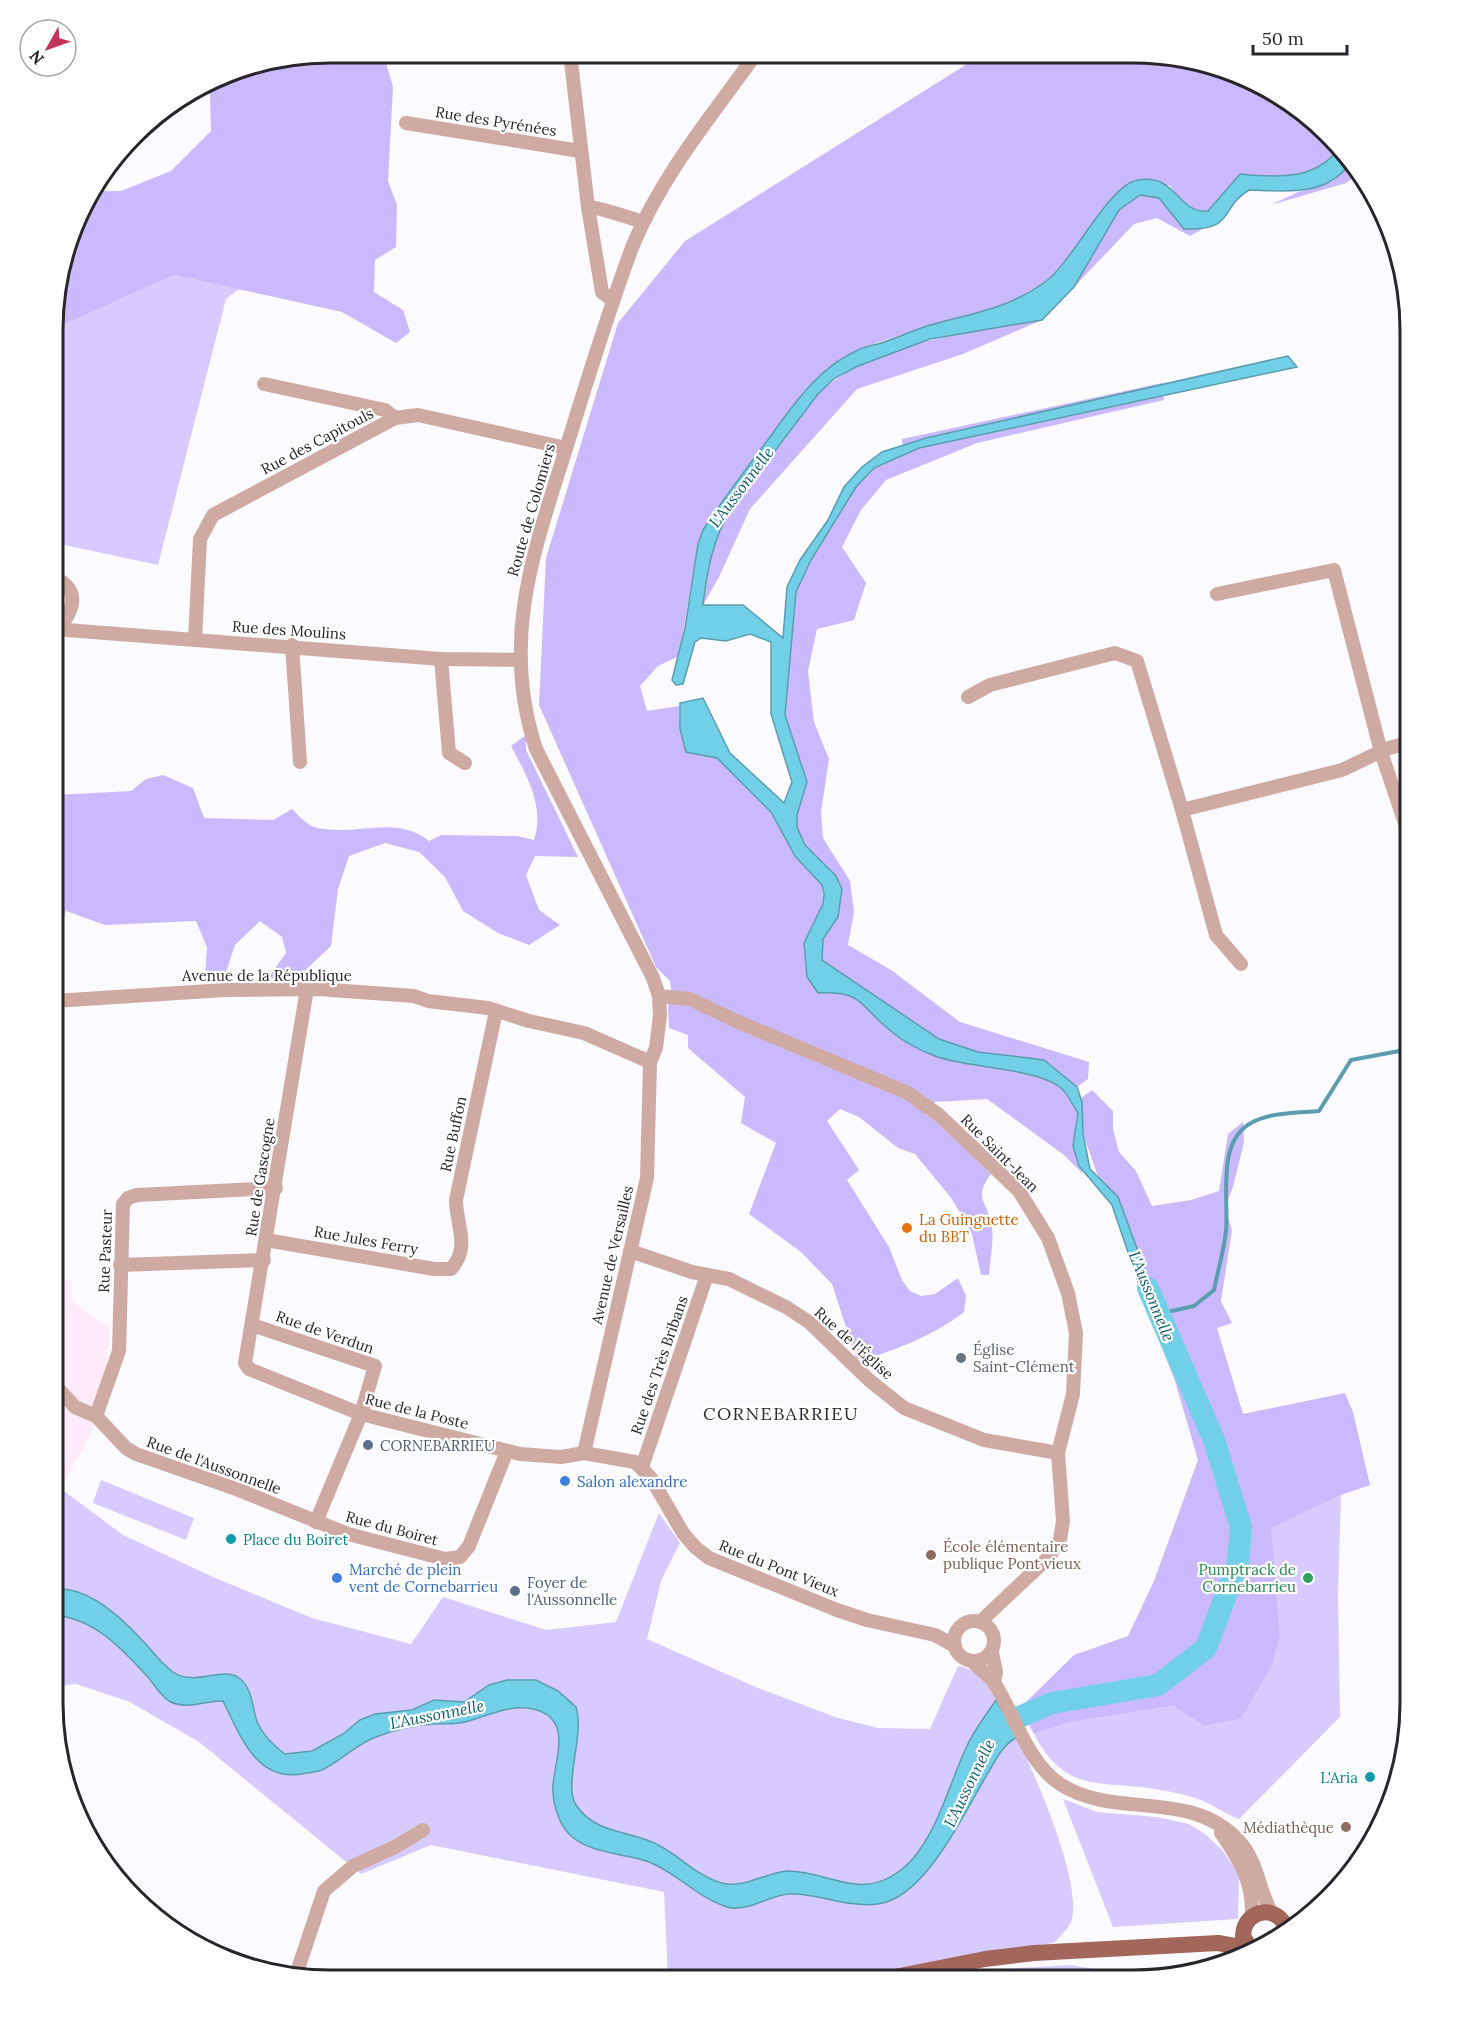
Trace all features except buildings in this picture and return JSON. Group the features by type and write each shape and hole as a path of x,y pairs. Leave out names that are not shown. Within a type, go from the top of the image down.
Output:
{"main road":[{"path":"1218,1943 1249,1918 1263,1911 1284,1923"},
{"path":"1247,1944 1243,1936 1249,1918"},
{"path":"929,1970 985,1959 1096,1948 1218,1943 1240,1948"}],"street":[{"path":"571,63 580,151 602,292 613,301"},
{"name":"Route de Colomiers","path":"650,1062 658,1032 659,996 653,978 536,749 525,717 520,626 526,581 566,448 613,301 642,222 683,155 749,63"},
{"name":"Rue des Pyrénées","path":"406,123 580,151"},
{"path":"588,207 596,206 607,213 642,222"},
{"path":"264,384 385,410 395,418"},
{"name":"Rue des Capitouls","path":"195,640 200,539 213,515 395,418 418,416 566,448"},
{"path":"1217,594 1334,570 1381,752 1400,808"},
{"path":"63,582 71,592 73,603 71,612 63,621"},
{"name":"Rue des Moulins","path":"63,632 80,640 195,640 292,645 441,659 521,660"},
{"path":"292,645 300,762"},
{"path":"968,698 990,685 1115,654 1137,661 1182,810 1216,935 1242,964"},
{"path":"441,659 449,753 465,763"},
{"path":"1182,810 1341,770 1400,745"},
{"name":"Avenue de la République","path":"63,1000 160,992 307,989 414,996 496,1011 584,1033 650,1062"},
{"name":"Rue de Gascogne","path":"249,1369 245,1363 276,1188 307,989"},
{"name":"Rue Saint-Jean","path":"659,996 690,999 908,1094 939,1115 1019,1191 1048,1238 1065,1282 1076,1333 1073,1394 1058,1453 1063,1521 1060,1540 1049,1557 980,1622"},
{"name":"Rue Buffon","path":"456,1263 461,1254 463,1236 456,1213 456,1200 496,1011"},
{"name":"Avenue de Versailles","path":"584,1453 647,1178 650,1062"},
{"name":"Rue Pasteur","path":"96,1416 119,1351 123,1204 128,1198 137,1195 276,1188"},
{"name":"Rue Jules Ferry","path":"266,1239 434,1269 446,1270 456,1263"},
{"name":"Rue de l'Église","path":"630,1251 692,1272 729,1279 754,1290 809,1322 869,1380 904,1408 984,1440 1058,1453"},
{"path":"120,1265 264,1260"},
{"name":"Rue des Très Bribans","path":"642,1467 707,1275"},
{"name":"Rue de Verdun","path":"252,1325 375,1365 361,1414"},
{"name":"Rue de la Poste","path":"249,1369 361,1414 507,1451 561,1457 584,1453"},
{"name":"Rue de l'Aussonnelle","path":"63,1394 75,1407 96,1416 126,1448 136,1454 236,1489 316,1522"},
{"path":"316,1522 361,1414"},
{"name":"Rue du Boiret","path":"316,1522 384,1546 423,1556 445,1559 460,1557 469,1546 507,1451"},
{"path":"584,1453 635,1462 642,1467"},
{"name":"Rue du Pont Vieux","path":"642,1467 683,1533 709,1558 864,1619 935,1635 955,1646"},
{"path":"994,1682 996,1672 992,1652 993,1634 980,1622 964,1624 958,1630 955,1646 961,1657 973,1662 994,1682 1046,1772 1076,1793 1103,1800 1194,1812 1225,1828 1240,1843 1253,1863 1263,1897 1284,1923"},
{"name":"Rue du Pont Vieux","path":"935,1635 958,1630"},
{"path":"973,1662 981,1661 992,1652"},
{"path":"1213,1822 1243,1864 1250,1884 1249,1918"},
{"path":"298,1968 324,1891 353,1866 395,1847 423,1830"}],"shaded area":[{"path":"386,63 393,87 388,181 397,205 396,247 375,260 374,292 403,310 410,332 396,343 342,312 174,275 63,325 65,295 72,261 83,228 103,191 121,191 171,171 211,131 210,92 228,83 261,72 295,65"},
{"path":"969,63 1133,63 1168,65 1202,72 1235,83 1281,108 1309,129 1334,154 1316,168 1292,175 1240,174 1208,211 1190,207 1169,185 1113,197 1059,272 1034,291 996,309 928,326 861,348 807,387 703,530 698,544 679,656 658,666 640,686 647,711 679,706 680,729 686,752 717,758 771,812 795,856 822,885 823,904 804,943 818,993 845,994 854,997 901,1038 935,1056 1022,1073 1053,1083 1065,1092 1078,1113 1073,1146 1083,1174 1064,1155 987,1099 935,1102 925,1114 936,1121 991,1174 985,1182 982,1195 992,1227 989,1275 981,1275 972,1234 952,1199 915,1154 898,1148 859,1117 840,1109 827,1121 859,1170 847,1180 889,1247 902,1280 910,1291 921,1296 935,1294 958,1278 966,1296 964,1312 940,1328 903,1346 863,1360 856,1358 832,1284 801,1252 749,1214 776,1143 741,1123 745,1097 688,1048 688,1035 669,1028 668,1005 673,1001 670,981 656,967 539,705 546,558 618,323 685,241"},
{"path":"1345,169 1352,178 1346,183 1271,205 1298,192 1332,182"},
{"path":"1140,195 1159,198 1184,229 1203,229 1190,236 1157,218 1134,224 1074,287 1119,210"},
{"path":"174,275 239,289 226,299 158,565 63,545 63,325"},
{"path":"1042,320 963,354 857,389 750,509 719,577 703,605 710,557 718,529 818,394 841,376 866,362 894,351 953,335"},
{"path":"1162,383 1164,400 977,443 886,480 861,510 842,547 866,583 854,620 817,629 808,671 814,722 829,759 821,812 823,838 850,881 854,912 848,945 891,970 960,1022 1089,1062 1088,1079 1077,1087 1044,1060 978,1052 939,1039 822,961 823,939 838,917 836,876 805,845 797,827 797,815 807,782 785,715 796,592 811,560 856,487 874,468 903,453 902,439"},
{"path":"526,735 526,750 578,857 535,856 526,875 539,910 560,925 529,945 498,933 463,911 445,877 419,852 385,843 349,856 338,889 331,946 297,978 268,978 286,953 282,937 260,921 235,945 224,978 205,977 207,947 196,921 105,925 66,911 63,921 63,795 131,791 146,779 163,775 193,788 204,818 273,820 292,809 311,826 329,830 388,827 416,833 429,841 441,835 517,836 534,840 537,828 536,804 528,780 511,746"},
{"path":"1092,1090 1113,1111 1113,1129 1119,1152 1136,1171 1152,1206 1191,1200 1219,1191 1228,1134 1243,1122 1244,1142 1233,1187 1225,1207 1232,1230 1221,1301 1232,1323 1217,1328 1243,1414 1345,1393 1353,1412 1370,1485 1341,1495 1271,1528 1280,1636 1272,1666 1241,1719 1204,1726 1173,1706 1070,1722 1034,1734 1020,1708 1074,1655 1128,1636 1154,1581 1198,1460 1175,1381 1151,1320 1162,1316 1118,1198 1099,1179 1083,1134 1081,1098"},
{"path":"63,1279 72,1280 72,1301 110,1329 107,1359 93,1429 63,1484"},
{"path":"101,1480 194,1518 186,1540 93,1503"},
{"path":"63,1492 123,1535 213,1577 312,1618 411,1644 443,1597 546,1630 616,1622 659,1513 680,1543 661,1581 647,1639 758,1688 838,1718 878,1728 930,1729 958,1666 979,1675 997,1700 1012,1728 1044,1799 1068,1871 1073,1901 1071,1922 1054,1943 981,1952 895,1970 668,1970 664,1892 431,1845 361,1874 199,1742 130,1702 76,1684 63,1686"},
{"path":"1341,1495 1338,1594 1340,1717 1239,1819 1203,1801 1185,1795 1141,1787 1104,1784 1074,1777 1060,1768 1047,1754 1034,1734 1070,1722 1173,1706 1204,1726 1241,1719 1272,1666 1280,1636 1270,1528"},
{"path":"1063,1799 1097,1812 1157,1817 1189,1824 1205,1834 1222,1850 1239,1873 1238,1919 1113,1927"},
{"path":"1072,1965 1100,1970 998,1970"}],"water":[{"path":"1334,154 1345,169 1327,183 1303,190 1249,190 1240,197 1220,222 1200,229 1184,229 1159,198 1140,195 1119,210 1074,287 1042,320 930,339 858,366 835,378 818,394 731,509 715,543 703,605 743,605 783,638 787,587 800,560 828,520 844,487 862,467 882,452 926,438 1288,356 1297,367 919,448 874,468 856,487 811,560 796,592 785,715 807,782 797,815 797,827 805,845 836,876 842,889 838,917 823,939 822,960 939,1039 978,1052 1044,1060 1077,1087 1082,1102 1083,1134 1090,1169 1118,1197 1162,1316 1151,1320 1112,1205 1079,1166 1073,1146 1078,1113 1063,1090 1039,1077 935,1056 895,1035 853,997 844,994 818,993 807,977 804,943 823,904 822,885 795,856 771,812 717,758 686,752 680,729 680,703 703,698 730,753 784,803 792,782 771,714 771,642 750,634 726,641 701,638 695,642 683,684 676,685 672,680 685,628 698,544 703,530 794,404 829,368 861,349 927,326 988,310 1031,291 1056,272 1115,195 1127,185 1138,180 1151,179 1161,182 1189,206 1208,211 1240,174 1292,175 1316,168"},
{"path":"63,1589 90,1597 113,1612 173,1672 190,1678 225,1674 239,1678 250,1693 260,1728 285,1754 312,1751 343,1734 360,1720 375,1714 412,1710 434,1700 464,1702 489,1685 507,1680 536,1680 558,1691 576,1707 578,1731 572,1785 576,1805 584,1814 601,1826 661,1846 703,1875 722,1883 738,1884 788,1871 858,1884 872,1884 886,1879 913,1859 923,1845 940,1812 970,1740 996,1700 1017,1737 999,1755 941,1853 911,1887 895,1899 866,1905 810,1895 789,1894 742,1908 727,1907 707,1898 669,1872 649,1862 586,1846 569,1834 556,1811 554,1797 553,1785 559,1737 557,1727 551,1718 542,1712 519,1708 496,1712 461,1723 404,1728 369,1740 322,1770 285,1774 272,1770 251,1753 223,1701 182,1705 169,1701 117,1645 94,1628 63,1616"}],"waterway":[{"path":"1158,1314 1194,1306 1214,1290 1226,1231 1228,1157 1240,1132 1259,1119 1319,1111 1351,1060 1400,1051"},
{"name":"L'Aussonnelle","path":"994,1732 996,1727 1052,1703 1158,1685 1206,1648 1238,1563 1241,1527 1214,1440 1148,1288"}],"place":[{"name":"La Guinguette du BBT","path":"907,1228"},
{"name":"Église Saint-Clément","path":"961,1358"},
{"name":"CORNEBARRIEU","path":"368,1445"},
{"name":"Salon alexandre","path":"565,1481"},
{"name":"Place du Boiret","path":"231,1539"},
{"name":"École élémentaire publique Pont vieux","path":"931,1555"},
{"name":"Marché de plein vent de Cornebarrieu","path":"337,1578"},
{"name":"Pumptrack de Cornebarrieu","path":"1308,1578"},
{"name":"Foyer de l'Aussonnelle","path":"515,1591"},
{"name":"L'Aria","path":"1370,1777"},
{"name":"Médiathèque","path":"1346,1827"}],"district":[{"name":"CORNEBARRIEU","path":"781,1413"}]}
